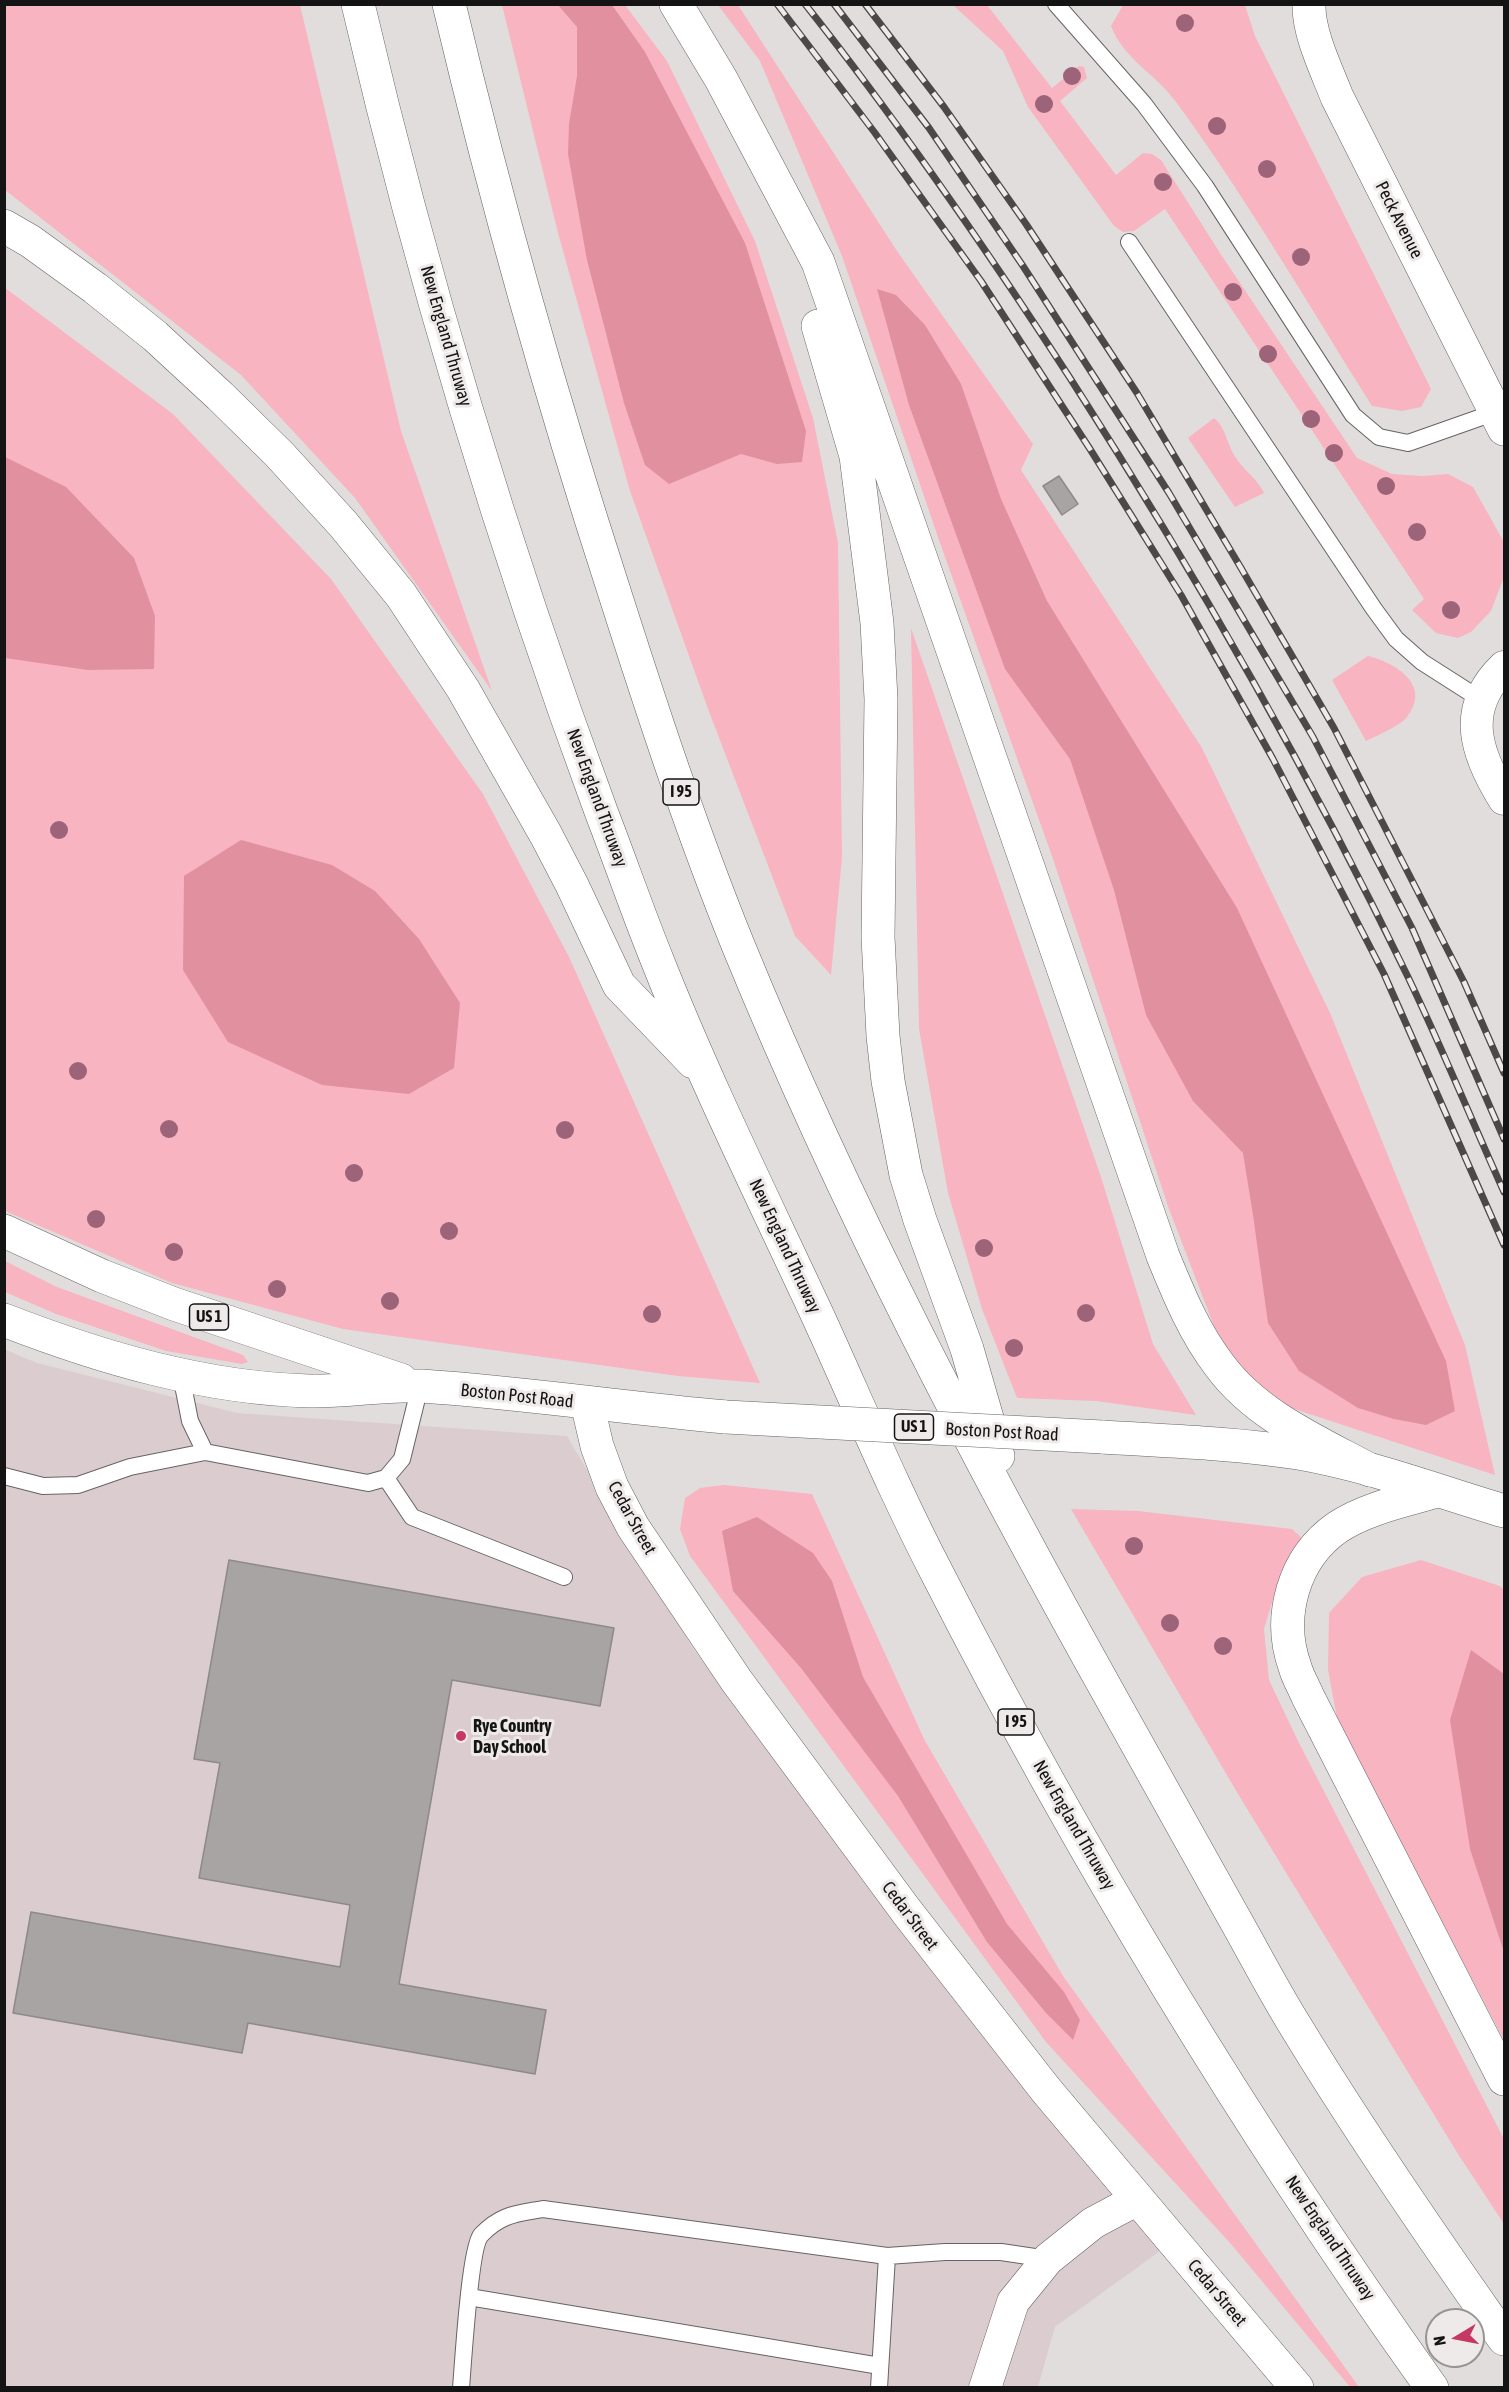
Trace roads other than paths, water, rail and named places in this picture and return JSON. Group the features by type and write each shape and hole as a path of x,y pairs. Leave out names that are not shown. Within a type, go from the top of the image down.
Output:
{"main road":[{"name":"I 95","path":"449,4 487,162 558,414 649,700 737,941 833,1165 1022,1539 1294,2024 1373,2148 1504,2339"},
{"path":"676,4 722,79 818,262 1163,1256 1181,1300 1200,1338 1221,1368 1254,1401 1288,1425 1370,1470"},
{"name":"Peck Avenue","path":"1309,4 1319,49 1337,97 1500,420"},
{"name":"New England Thruway","path":"359,10 402,181 442,325 530,611 579,752 654,953 707,1076 935,1570 1026,1740 1145,1948 1211,2055 1316,2217 1432,2388"},
{"path":"757,147 801,270 856,456 877,623 881,710 880,980 883,1036 897,1130 906,1175 967,1349 1022,1539"},
{"path":"4,219 17,233 95,288 155,336 220,396 319,498 379,568 401,595 463,689 520,788 572,885 619,985 707,1076"},
{"name":"Boston Post Road","path":"4,1231 102,1276 174,1304 420,1386"},
{"name":"Boston Post Road","path":"4,1320 88,1350 154,1369 231,1385 310,1391 420,1386 726,1417 1228,1445 1287,1452 1370,1470 1504,1511"},
{"name":"Cedar Street","path":"587,1403 597,1446 612,1487 633,1527 736,1680 972,1997 1046,2090 1298,2388"},
{"path":"1437,1491 1362,1514 1338,1527 1320,1542 1304,1562 1294,1585 1288,1610 1288,1637 1295,1667 1308,1697 1504,2079"}],"street":[{"path":"1504,667 1480,699 1478,721 1479,750 1490,776 1504,799"},
{"path":"985,2388 1013,2302 1048,2259 1093,2223 1138,2199"}],"lane":[{"path":"1056,4 1144,104 1205,186 1353,415 1379,437 1408,443 1500,420"},
{"path":"1129,242 1396,639 1422,662 1480,699"},
{"path":"181,1375 190,1421 205,1452"},
{"path":"4,1476 43,1486 78,1485 130,1467 205,1452 368,1483 386,1478 402,1459 420,1386"},
{"path":"386,1478 412,1517 564,1577"},
{"path":"460,2388 469,2297 478,2237 503,2216 543,2209 887,2256 945,2252 1001,2252 1048,2259"},
{"path":"879,2388 887,2256"},
{"path":"469,2297 880,2366"}],"railway":[{"path":"777,4 875,133 981,281 1181,595 1273,759 1384,974 1504,1245"},
{"path":"805,4 909,141 1007,282 1116,451 1205,598 1290,747 1370,900 1421,1004 1504,1192"},
{"path":"834,4 929,128 1023,266 1169,493 1313,737 1412,928 1504,1139"},
{"path":"865,4 944,107 1026,224 1137,393 1334,728 1464,982 1504,1073"}],"place":[{"name":"Rye Country Day School","path":"461,1736"}]}
